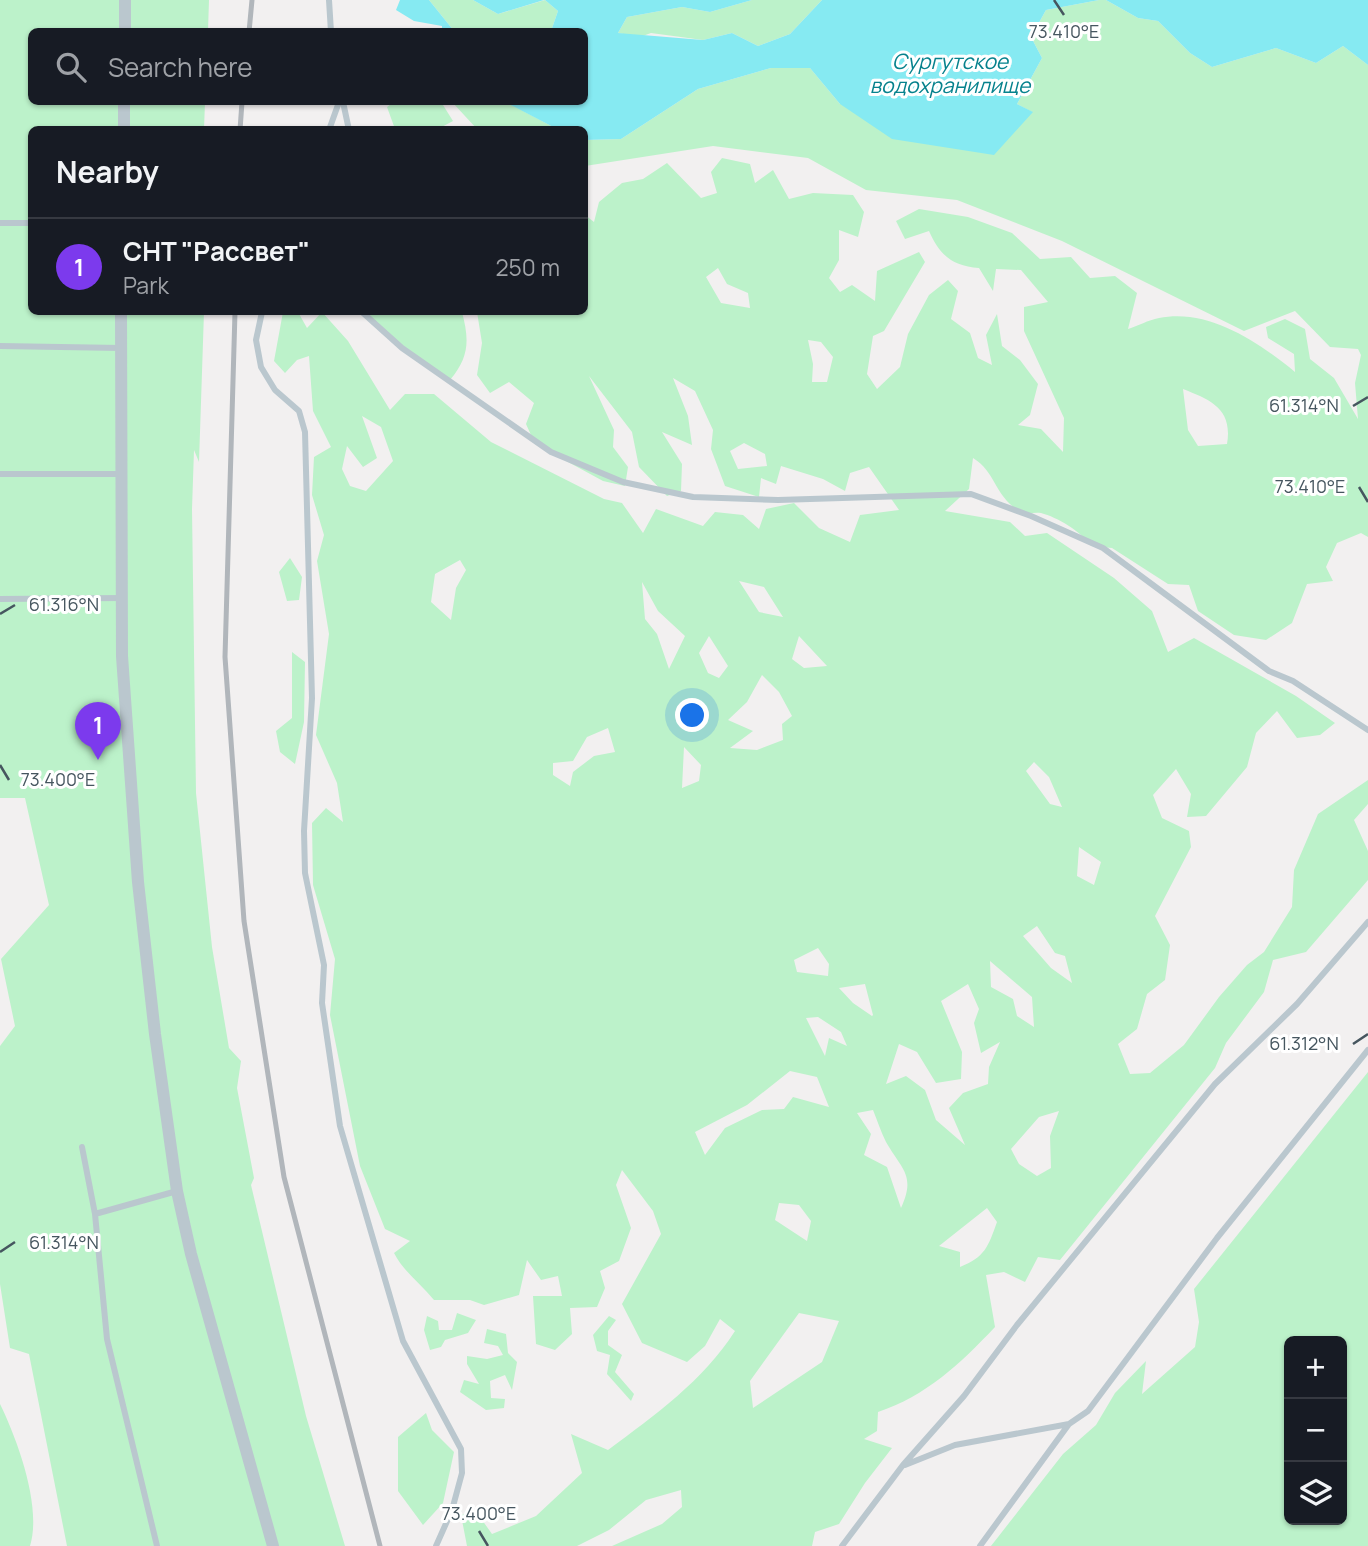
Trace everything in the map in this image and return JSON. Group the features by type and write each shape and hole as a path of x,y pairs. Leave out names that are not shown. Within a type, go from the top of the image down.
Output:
{"street":[{"path":"125,0 125,28"},
{"path":"124,105 124,126"},
{"path":"121,315 121,656 138,882 155,1034 177,1191 191,1254 273,1546"}],"lane":[{"path":"328,0 331,28"},
{"path":"331,126 340,105"},
{"path":"342,105 348,126"},
{"path":"0,223 28,223"},
{"path":"261,315 256,341 261,367 275,390 299,411 305,432 312,698 304,831 305,873 324,965 322,1003 341,1126 403,1341 461,1449 462,1473 452,1510 436,1546"},
{"path":"365,315 402,348 551,452 623,482 693,497 778,500 971,494 1031,516 1103,548 1269,671 1293,681 1368,730"},
{"path":"0,346 121,348"},
{"path":"0,474 121,474"},
{"path":"0,598 121,598"},
{"path":"842,1546 903,1465 964,1396 1017,1325 1215,1084 1297,1004 1368,922"},
{"path":"980,1546 1069,1423 1088,1410 1217,1238 1368,1050"},
{"path":"82,1147 95,1214 107,1339 157,1546"},
{"path":"95,1214 177,1191"},
{"path":"903,1465 955,1445 1069,1423"}],"green space":[{"path":"0,0 209,0 208,28 28,28 28,105 205,105 204,126 28,126 28,315 204,315 199,462 194,450 192,509 196,793 212,947 229,1048 241,1061 237,1088 254,1178 251,1185 306,1416 345,1546 67,1546 29,1354 10,1348 0,1284 0,1046 15,1026 1,959 49,905 25,798 0,798"},
{"path":"429,0 473,0 498,14 545,0 558,11 552,28 452,28"},
{"path":"752,0 822,0 790,34 758,46 732,33 703,40 651,33 640,37 618,33 627,17 682,7 710,12"},
{"path":"1106,0 1138,18 1158,21 1190,53 1212,67 1276,48 1316,63 1343,46 1368,65 1368,537 1361,533 1337,543 1326,567 1333,581 1307,584 1292,623 1266,640 1234,635 1198,611 1189,585 1168,584 1112,548 1091,546 1075,530 1054,518 1041,513 1019,511 1004,498 986,470 973,458 969,489 945,511 1010,522 1025,536 1047,533 1114,578 1152,611 1168,652 1194,638 1296,696 1335,723 1320,735 1297,738 1277,711 1256,733 1247,767 1206,816 1187,817 1191,794 1176,769 1153,795 1162,818 1189,831 1191,847 1155,916 1170,945 1165,980 1147,994 1137,1029 1118,1044 1130,1074 1150,1073 1184,1045 1219,997 1247,965 1264,952 1292,907 1294,870 1318,814 1368,780 1368,804 1354,820 1368,851 1368,880 1306,952 1273,960 1264,992 1226,1043 1215,1068 1060,1260 1038,1257 1025,1282 1004,1272 986,1275 995,1327 969,1354 927,1388 878,1412 877,1431 864,1439 892,1448 865,1483 839,1524 815,1532 812,1546 612,1546 662,1524 682,1507 681,1490 646,1500 609,1530 577,1546 467,1546 461,1515 475,1510 492,1534 536,1516 582,1473 571,1434 608,1450 693,1381 735,1331 720,1319 705,1346 687,1362 642,1343 622,1304 661,1234 653,1211 622,1170 616,1185 631,1228 619,1261 600,1271 605,1288 597,1307 570,1308 572,1334 555,1350 536,1344 533,1296 562,1296 558,1276 541,1280 527,1260 519,1295 484,1305 470,1300 434,1300 394,1253 410,1241 385,1229 360,1166 330,1015 335,959 313,885 312,823 326,808 343,822 337,783 316,735 329,634 317,561 324,535 312,495 314,457 331,447 313,411 309,356 297,360 285,373 274,361 282,315 300,315 307,328 319,315 325,315 348,341 390,410 405,394 434,394 491,442 604,499 622,503 643,533 656,509 703,526 715,512 743,515 759,529 766,509 794,503 819,528 850,542 860,515 899,510 869,467 850,473 845,491 823,479 781,466 776,484 761,478 759,497 725,486 711,449 713,430 695,391 673,378 688,416 692,445 662,432 682,464 681,491 667,496 639,467 632,432 589,376 614,430 613,447 628,467 625,486 603,481 535,444 526,424 534,403 509,382 490,393 477,375 482,343 477,315 588,315 588,217 594,222 599,202 622,183 643,179 667,163 701,198 717,193 711,172 722,158 750,164 755,183 773,170 789,199 813,193 853,195 864,212 858,237 839,230 839,260 829,278 840,292 852,285 875,301 877,271 919,252 925,262 884,331 873,336 867,374 877,389 900,367 908,334 929,295 948,280 958,291 951,319 970,333 978,358 992,365 986,335 997,314 1002,346 1020,360 1038,384 1030,415 1018,425 1041,429 1063,452 1064,418 1024,331 1024,307 1048,302 1021,270 996,269 993,291 979,268 962,265 948,258 929,231 905,239 896,221 919,209 968,217 1012,233 1040,259 1071,257 1090,278 1115,276 1137,293 1128,329 1159,318 1196,318 1232,330 1249,339 1295,372 1294,354 1268,338 1266,327 1285,319 1305,329 1310,359 1334,378 1358,419 1355,383 1361,355 1358,349 1330,347 1295,311 1244,331 1062,241 957,200 866,190 808,158 713,146 588,166 588,140 621,139 698,89 771,68 810,68 840,104 1032,112 1017,104 1042,58 1031,37 1046,10","holes":["718,268 727,284 748,293 750,308 721,303 706,277","808,340 821,342 833,357 827,382 812,382 813,364","1183,389 1203,397 1223,414 1227,422 1227,444 1198,446 1188,430","362,416 381,427 393,461 366,491 350,486 342,469 347,446 363,467 377,458","744,443 765,454 767,466 738,469 730,451","460,560 466,570 456,588 451,620 431,602 435,574","739,581 764,587 783,617 759,612","642,582 658,611 685,636 669,669 657,634 645,619","709,636 728,666 719,678 708,673 699,653","799,636 827,666 804,668 792,659","762,675 779,692 792,716 782,724 783,740 757,750 730,748 753,731 728,720 747,702","608,728 615,752 594,756 573,772 570,786 553,775 553,763 573,761 587,737","684,747 701,765 699,781 682,788","1034,762 1049,777 1062,807 1050,804 1026,771","1079,847 1101,862 1094,885 1077,876","1037,926 1055,953 1065,956 1072,983 1051,968 1023,936","818,948 829,964 828,976 797,972 794,960","990,961 1032,997 1034,1027 1017,1016 1013,999 991,987","865,984 872,1016 853,1003 839,988","968,984 979,1009 974,1023 981,1053 1000,1042 989,1067 988,1084 963,1093 949,1108 965,1145 936,1120 925,1090 906,1076 886,1084 899,1044 917,1052 936,1083 961,1079 962,1052 941,1001","818,1017 841,1032 847,1046 829,1038 825,1056 806,1018","790,1071 817,1077 829,1107 793,1097 784,1109 762,1110 725,1128 705,1155 695,1132 747,1105","873,1110 886,1142 905,1173 907,1188 901,1208 887,1167 864,1155 871,1134 857,1113","1059,1111 1050,1136 1051,1168 1037,1176 1019,1164 1011,1149 1039,1117","779,1203 799,1205 811,1221 807,1241 775,1220","987,1208 997,1222 991,1238 980,1255 960,1267 960,1252 939,1246","799,1313 839,1321 822,1362 753,1408 750,1381"]},
{"path":"443,105 453,121 444,126 394,126 387,107"},
{"path":"455,105 512,105 551,126 474,126"},
{"path":"370,315 463,315 467,339 457,371 450,380 394,342"},
{"path":"290,558 302,577 299,600 287,601 279,572"},
{"path":"292,652 305,662 304,722 295,764 280,752 276,731 292,718"},
{"path":"1368,1072 1368,1546 991,1546 1063,1454 1096,1425 1115,1393 1146,1361 1142,1394 1195,1347 1199,1322 1194,1289"},
{"path":"457,1313 476,1320 468,1333 445,1340 441,1347 430,1350 424,1330 427,1316 438,1321 439,1330 452,1330"},
{"path":"609,1316 616,1320 608,1331 608,1345 622,1355 615,1372 634,1394 631,1401 607,1374 610,1355 597,1351 593,1335"},
{"path":"487,1329 506,1334 508,1353 517,1362 512,1390 505,1375 490,1381 491,1398 505,1399 504,1408 486,1410 460,1392 464,1380 479,1384 467,1364 467,1356 487,1359 503,1355 498,1346 484,1343"},
{"path":"0,1404 21,1455 31,1494 33,1530 30,1546 0,1546"},
{"path":"426,1413 432,1430 454,1452 443,1503 423,1525 398,1491 398,1437"}],"water":[{"path":"400,0 429,0 452,28 414,21 396,10"},
{"path":"473,0 544,0 498,14"},
{"name":"Сургутское водохранилище","path":"545,0 752,0 710,12 682,7 627,17 618,33 703,40 732,33 758,46 790,34 822,0 1099,0 1046,10 1031,37 1042,58 1017,104 1033,112 994,155 892,139 840,104 810,68 771,68 698,89 621,139 588,140 588,126 551,126 511,105 588,105 588,28 552,28 558,11"},
{"path":"1106,0 1368,0 1368,65 1343,46 1316,63 1276,48 1212,67 1190,53 1158,21 1138,18"}],"railway":[{"path":"249,28 252,0"},
{"path":"240,126 242,105"},
{"path":"235,315 225,657 244,921 284,1177 380,1546"}],"place":[{"name":"СНТ \"Рассвет\"","path":"98,760"}]}
